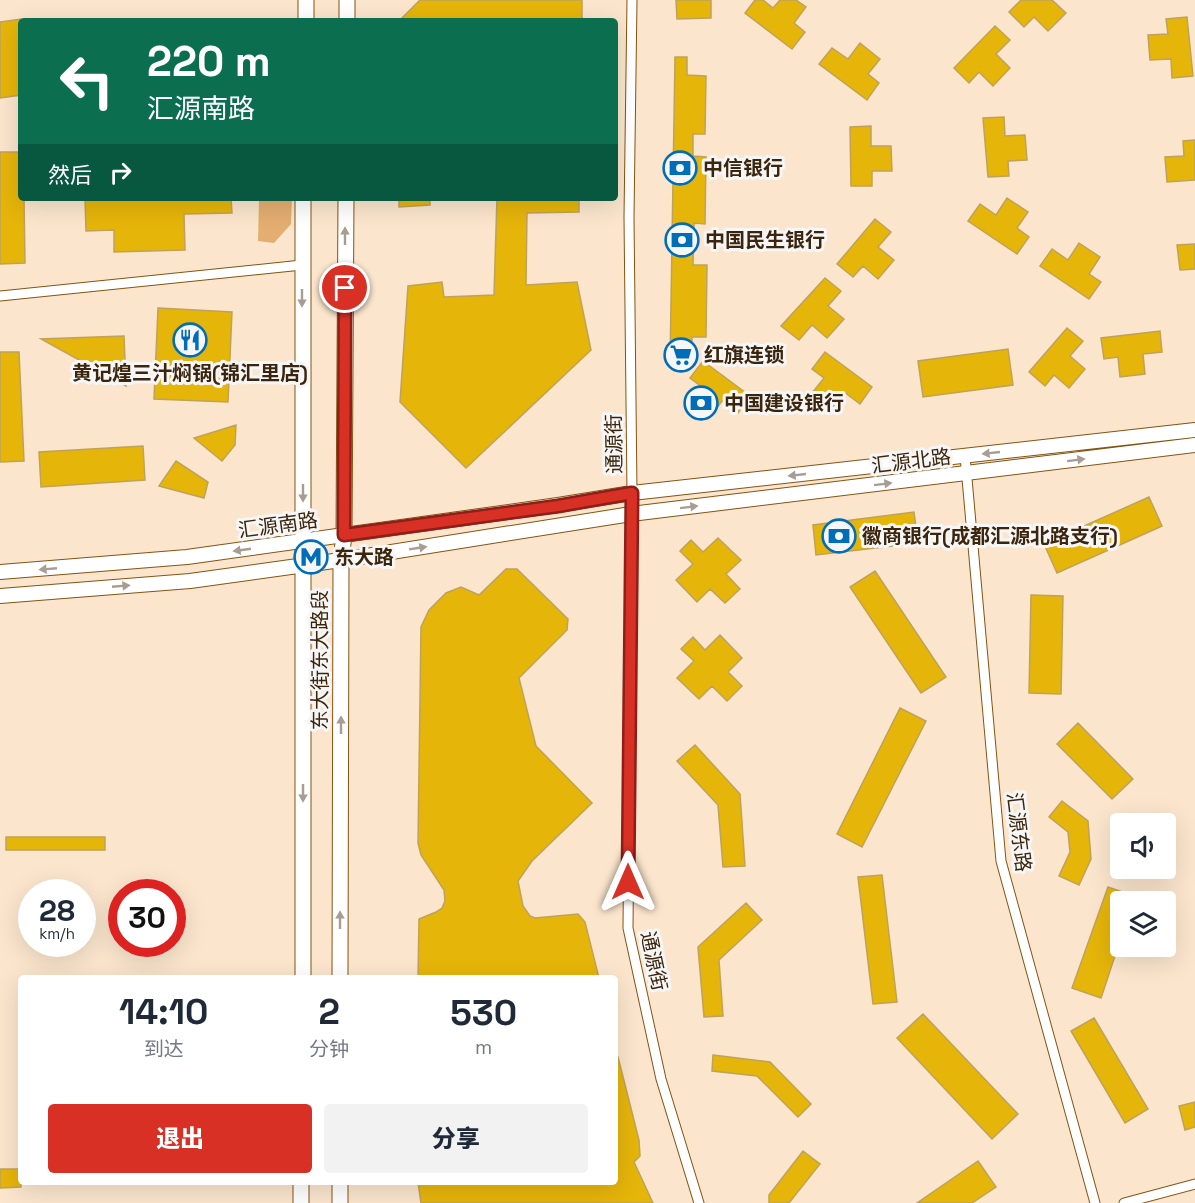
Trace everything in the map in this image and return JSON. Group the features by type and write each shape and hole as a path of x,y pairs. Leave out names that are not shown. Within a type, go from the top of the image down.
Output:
{"main road":[{"path":"306,0 306,18"},
{"path":"347,0 347,18"},
{"name":"东大街东大路段","path":"303,201 303,975"},
{"name":"东大街东大路段","path":"340,975 341,560 344,535 346,201"},
{"path":"301,1185 301,1203"},
{"path":"339,1203 340,1185"}],"street":[{"name":"通源街","path":"632,0 629,229 632,493 627,928 661,1079 699,1203"},
{"path":"0,296 302,265"},
{"name":"汇源北路","path":"632,493 1195,430"},
{"name":"汇源北路","path":"631,514 1195,445"},
{"name":"汇源东路","path":"965,456 1001,861 1095,1203"},
{"name":"汇源南路","path":"0,572 188,557 558,506 632,493"},
{"path":"0,596 190,581 341,560 631,514"},
{"path":"1124,1203 1195,1184"}],"shaded area":[{"path":"259,201 292,201 291,224 274,243 258,241"}],"building":[{"path":"420,0 582,0 582,18 402,18"},
{"path":"676,0 711,0 711,18 677,19"},
{"path":"755,0 763,0 773,8 780,0 796,0 806,7 794,23 805,32 792,49 745,13"},
{"path":"1021,0 1052,0 1066,13 1048,31 1034,17 1024,27 1009,12"},
{"path":"1187,17 1193,76 1172,78 1171,59 1150,60 1148,35 1168,34 1166,19"},
{"path":"18,19 18,95 0,98 0,22"},
{"path":"995,26 1010,40 996,54 1010,68 993,86 979,72 969,83 954,68"},
{"path":"860,43 880,59 868,74 879,83 867,100 819,64 832,48 848,59"},
{"path":"675,57 687,57 687,75 706,76 705,134 693,134 693,156 706,157 705,224 694,223 693,265 707,265 706,337 692,337 691,365 670,365"},
{"path":"1004,117 1005,136 1025,135 1027,160 1008,161 1009,176 988,177 983,118"},
{"path":"871,126 871,146 891,146 892,171 872,171 872,186 851,186 850,127"},
{"path":"1195,140 1195,180 1167,182 1165,157 1184,156 1183,141"},
{"path":"0,152 18,152 18,201 24,201 25,263 0,264"},
{"path":"1007,198 1028,212 1017,228 1029,237 1017,254 968,221 980,204 996,215"},
{"path":"85,201 231,201 232,213 184,214 185,250 114,252 114,230 86,231"},
{"path":"399,201 430,201 430,205 399,207"},
{"path":"497,201 579,201 579,212 527,213 526,285 577,282 591,350 466,468 400,402 408,286 442,282 444,297 494,295"},
{"path":"875,219 891,232 878,247 894,260 878,279 863,266 853,277 837,264"},
{"path":"1079,243 1100,257 1089,274 1101,282 1089,299 1040,266 1052,249 1068,260"},
{"path":"1195,244 1195,269 1180,270 1177,245"},
{"path":"825,278 841,291 828,306 844,319 827,338 812,325 799,340 781,326"},
{"path":"158,308 232,312 228,402 154,399"},
{"path":"1067,328 1083,341 1070,356 1085,369 1069,388 1054,375 1045,386 1029,372"},
{"path":"1160,331 1162,352 1143,354 1145,374 1120,377 1118,357 1104,359 1101,338"},
{"path":"124,336 126,386 41,339"},
{"path":"1008,349 1013,385 923,397 918,361"},
{"path":"0,352 19,352 24,461 0,462"},
{"path":"825,352 872,387 860,404 844,392 832,408 812,393 824,378 812,369"},
{"path":"703,361 750,396 738,413 722,401 710,417 690,402 702,387 690,378"},
{"path":"236,425 235,445 222,461 194,438"},
{"path":"143,446 145,480 41,487 39,452"},
{"path":"176,461 208,482 204,498 159,486"},
{"path":"1149,497 1162,526 1057,573 1044,544"},
{"path":"914,512 918,543 816,555 813,525"},
{"path":"718,538 741,560 726,574 740,589 725,603 710,589 697,602 676,580 693,564 680,551 691,540 703,552"},
{"path":"506,569 517,569 568,619 567,630 519,678 536,746 592,803 532,861 518,881 523,906 530,916 535,918 578,914 585,922 598,975 418,975 419,919 442,908 445,901 444,890 421,855 418,843 421,627 429,610 446,593 461,587 479,595"},
{"path":"875,571 946,677 921,693 850,587"},
{"path":"1031,595 1063,596 1061,694 1029,693"},
{"path":"720,635 742,658 728,672 742,686 727,701 712,686 699,699 677,678 694,661 681,649 693,637 705,650"},
{"path":"900,708 926,721 862,847 837,834"},
{"path":"1078,723 1133,779 1112,799 1057,744"},
{"path":"695,745 740,794 745,866 723,867 718,805 677,761"},
{"path":"1062,801 1088,821 1091,859 1079,885 1059,876 1070,852 1068,832 1049,817"},
{"path":"6,837 105,837 105,850 6,850"},
{"path":"882,875 897,1002 873,1004 858,877"},
{"path":"1108,887 1119,891 1110,891 1110,957 1115,957 1101,998 1072,988"},
{"path":"746,903 762,920 719,960 723,1016 704,1017 698,947"},
{"path":"923,1014 1018,1114 992,1139 897,1038"},
{"path":"1094,1018 1148,1109 1125,1123 1071,1031"},
{"path":"713,1055 770,1062 811,1104 798,1117 757,1076 712,1071"},
{"path":"618,1057 639,1140 640,1156 634,1162 653,1203 421,1203 418,1185 618,1185"},
{"path":"1195,1102 1195,1127 1185,1130 1179,1106"},
{"path":"803,1151 820,1164 789,1203 769,1203 769,1195"},
{"path":"978,1161 996,1187 972,1203 917,1203"},
{"path":"0,1169 18,1169 18,1185 21,1187 0,1188"}],"place":[{"name":"中信银行","path":"680,168"},
{"name":"中国民生银行","path":"682,240"},
{"name":"黄记煌三汁焖锅(锦汇里店)","path":"190,340"},
{"name":"红旗连锁","path":"681,355"},
{"name":"中国建设银行","path":"701,403"},
{"name":"徽商银行(成都汇源北路支行)","path":"839,536"},
{"name":"东大路","path":"311,557"}],"route":[{"path":"345,288 344,535 558,506 632,493 628,882"}]}
